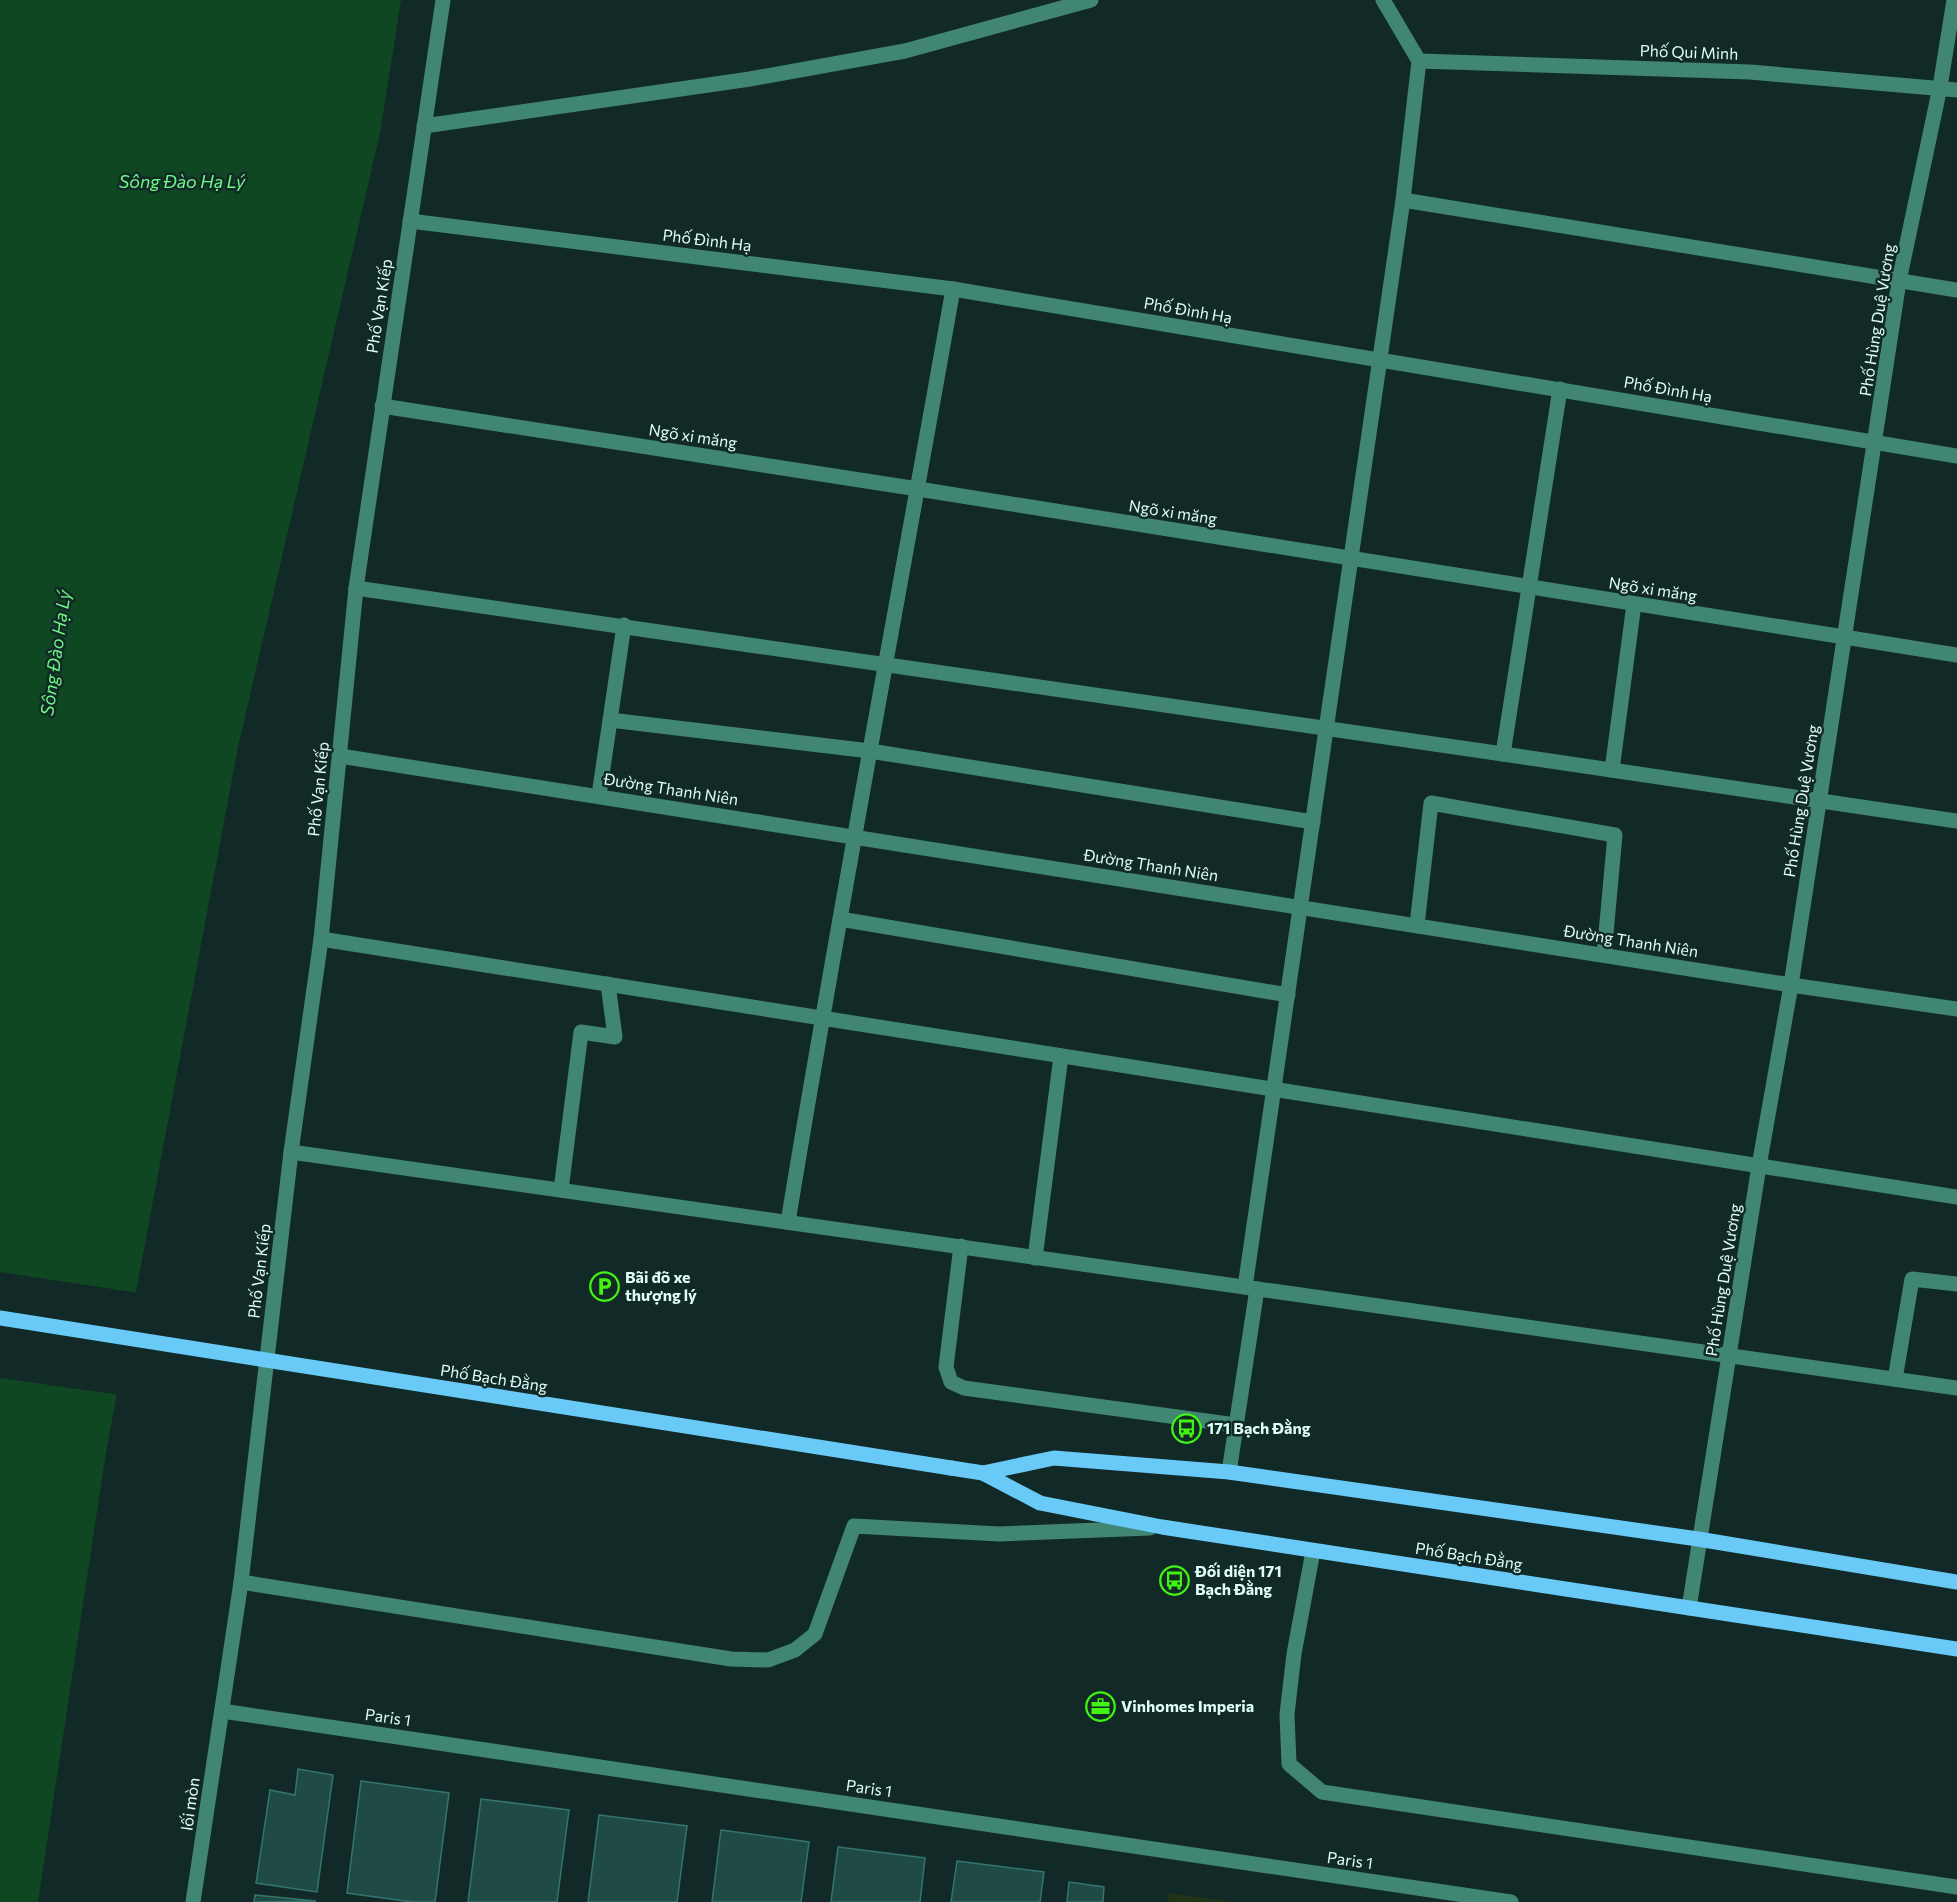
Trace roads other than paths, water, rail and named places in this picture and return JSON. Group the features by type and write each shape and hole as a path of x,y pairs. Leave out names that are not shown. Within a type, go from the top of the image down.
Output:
{"main road":[{"name":"Phố Bạch Đằng","path":"0,1318 983,1473 1040,1503 1162,1527 1957,1649"},
{"name":"Phố Bạch Đằng","path":"983,1473 1054,1458 1229,1472 1698,1539 1957,1582"}],"street":[{"name":"Phố Vạn Kiếp","path":"222,1711 241,1582 291,1152 321,939 356,588 442,0"},
{"path":"424,126 750,79 894,53 1091,0"},
{"path":"1229,1472 1274,1090 1403,200 1419,61 1383,0"},
{"name":"Phố Hùng Duệ Vương","path":"1689,1608 1698,1539 1759,1166 1791,985 1899,281 1940,87 1954,0"},
{"name":"Phố Qui Minh","path":"1419,61 1750,72 1957,90"},
{"path":"1403,200 1957,290"},
{"name":"Phố Đình Hạ","path":"410,221 953,289 1957,456"},
{"path":"788,1222 821,1018 856,836 953,289"},
{"path":"1503,754 1560,389"},
{"name":"Ngõ xi măng","path":"382,406 918,489 1957,656"},
{"path":"356,588 886,663 1957,821"},
{"path":"1612,770 1634,604"},
{"path":"599,795 624,625"},
{"path":"610,720 870,751 1313,822"},
{"name":"Đường Thanh Niên","path":"340,756 599,795 1791,985 1957,1009"},
{"path":"1417,925 1431,803 1615,835 1604,955"},
{"path":"840,920 1288,995"},
{"path":"321,939 1957,1197"},
{"path":"561,1191 581,1032 615,1037 608,984"},
{"path":"1035,1258 1061,1056"},
{"path":"291,1152 1957,1388"},
{"path":"961,1246 946,1367 951,1382 964,1388 1236,1425"},
{"path":"1895,1379 1911,1279 1957,1284"},
{"path":"241,1582 731,1659 768,1660 795,1650 815,1634 854,1526 999,1534 1162,1527"},
{"path":"1313,1551 1294,1654 1287,1714 1289,1764 1323,1792 1957,1887"},
{"name":"lối mòn","path":"194,1902 222,1711"},
{"name":"Paris 1","path":"222,1711 1511,1902"}],"water":[{"name":"Sông Đào Hạ Lý","path":"0,0 401,0 380,133 238,747 106,1452 38,1902 0,1902"}],"place":[{"name":"Bãi đõ xe thượng lý","path":"604,1286"},
{"name":"171 Bạch Đằng","path":"1186,1428"},
{"name":"Đối diện 171 Bạch Đằng","path":"1174,1580"},
{"name":"Vinhomes Imperia","path":"1100,1706"}]}
